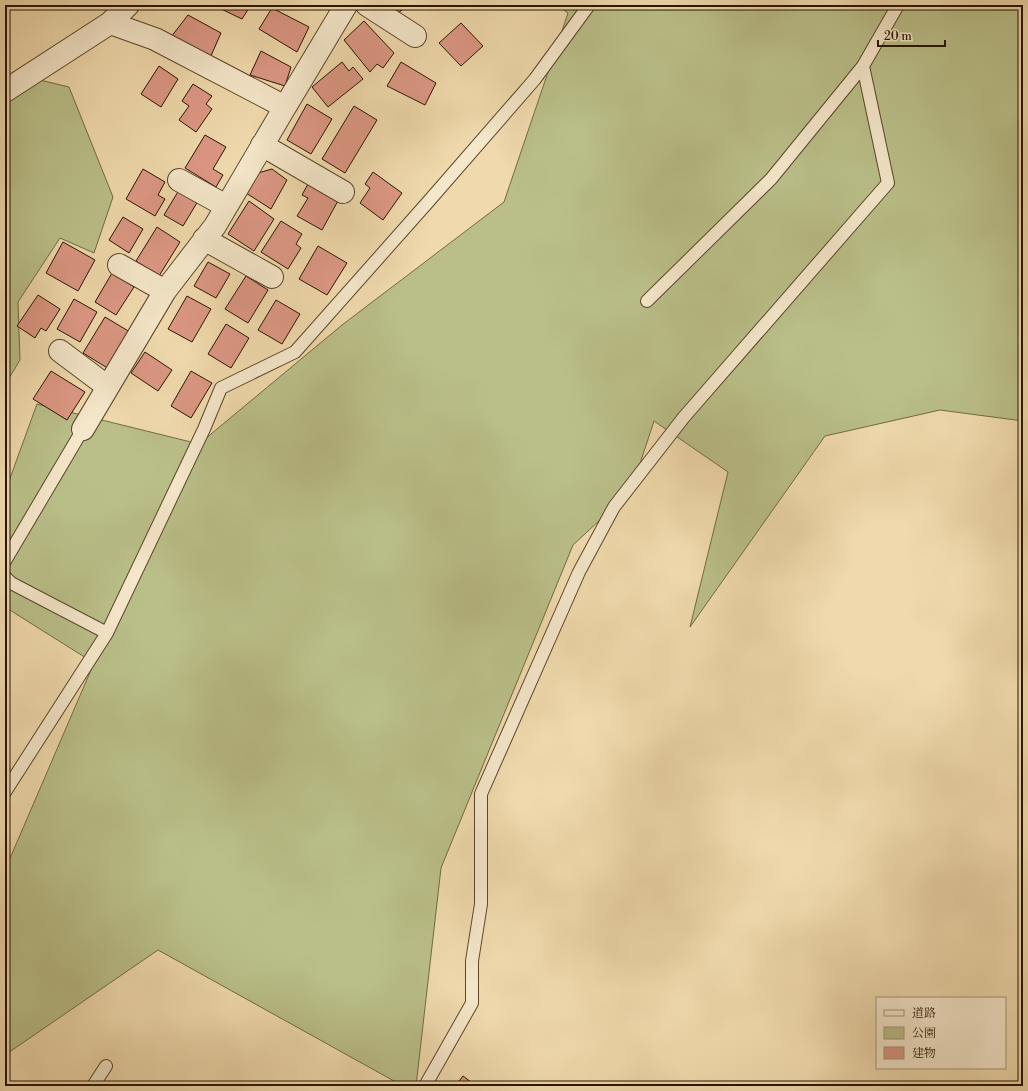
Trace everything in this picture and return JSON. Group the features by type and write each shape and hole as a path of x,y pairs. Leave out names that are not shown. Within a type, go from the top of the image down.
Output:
{"street":[{"path":"5,92 110,23 128,5"},
{"path":"83,429 165,291 214,226 346,5"},
{"path":"367,5 415,36"},
{"path":"110,23 155,39 285,107"},
{"path":"262,145 343,192"},
{"path":"180,180 226,206"},
{"path":"204,239 272,277"},
{"path":"119,265 165,291"},
{"path":"60,351 108,387"}],"lane":[{"path":"5,792 108,633 204,429 221,388 296,352 535,79 589,5"},
{"path":"646,301 771,179 863,66 898,5"},
{"path":"425,1086 472,1003 472,961 481,904 481,794 579,572 614,507 680,423 888,183 863,66"},
{"path":"5,561 83,429"},
{"path":"5,577 11,583 108,633"},
{"path":"93,1086 106,1066"}],"green space":[{"path":"556,5 1023,5 1023,421 940,410 825,436 690,627 728,472 654,421 631,491 573,545 441,868 416,1086 403,1086 158,950 5,1055 5,870 94,663 5,607 5,492 37,404 199,444 342,325 504,202 568,13"},
{"path":"40,80 69,87 113,197 94,253 60,238 18,302 20,360 5,385 5,101"}],"building":[{"path":"213,5 251,5 242,19"},
{"path":"392,5 409,5 398,13"},
{"path":"272,8 309,27 297,52 259,29"},
{"path":"188,15 221,33 210,58 171,37"},
{"path":"364,21 394,53 383,68 377,64 370,72 344,40"},
{"path":"461,23 483,46 461,66 439,43"},
{"path":"261,51 291,67 285,86 250,75"},
{"path":"342,62 349,71 353,67 363,79 328,107 312,87"},
{"path":"401,62 436,83 425,105 387,86"},
{"path":"159,66 178,79 161,107 141,94"},
{"path":"193,84 212,96 206,104 212,109 196,132 179,120 189,106 182,101"},
{"path":"307,104 332,119 311,154 287,140"},
{"path":"354,106 377,120 345,173 322,159"},
{"path":"205,135 226,147 213,169 223,175 216,187 185,168"},
{"path":"143,169 165,182 158,195 165,199 155,216 126,199"},
{"path":"272,169 287,180 271,209 246,193 258,173"},
{"path":"373,172 402,193 383,220 360,203 370,188 365,184"},
{"path":"309,182 339,199 322,230 297,216 308,198 302,195"},
{"path":"179,190 198,201 183,226 164,215"},
{"path":"249,201 274,219 254,251 228,234"},
{"path":"123,217 143,229 129,253 109,240"},
{"path":"281,221 302,234 296,244 301,248 288,269 261,252"},
{"path":"157,227 180,242 159,276 136,261"},
{"path":"63,242 95,260 78,291 46,273"},
{"path":"318,246 347,263 327,295 299,279"},
{"path":"208,262 230,274 216,298 194,286"},
{"path":"112,273 134,287 116,315 95,302"},
{"path":"246,276 268,290 248,323 225,309"},
{"path":"38,295 60,309 46,331 41,328 35,338 17,326"},
{"path":"187,296 211,309 192,342 168,329"},
{"path":"74,299 97,312 80,342 57,329"},
{"path":"276,300 300,314 282,344 258,330"},
{"path":"105,317 130,332 109,369 83,353"},
{"path":"226,324 249,338 231,368 208,354"},
{"path":"145,352 172,370 158,391 131,373"},
{"path":"51,371 85,392 67,420 33,399"},
{"path":"191,371 212,383 191,418 171,406"},
{"path":"463,1076 476,1086 455,1086"}]}
